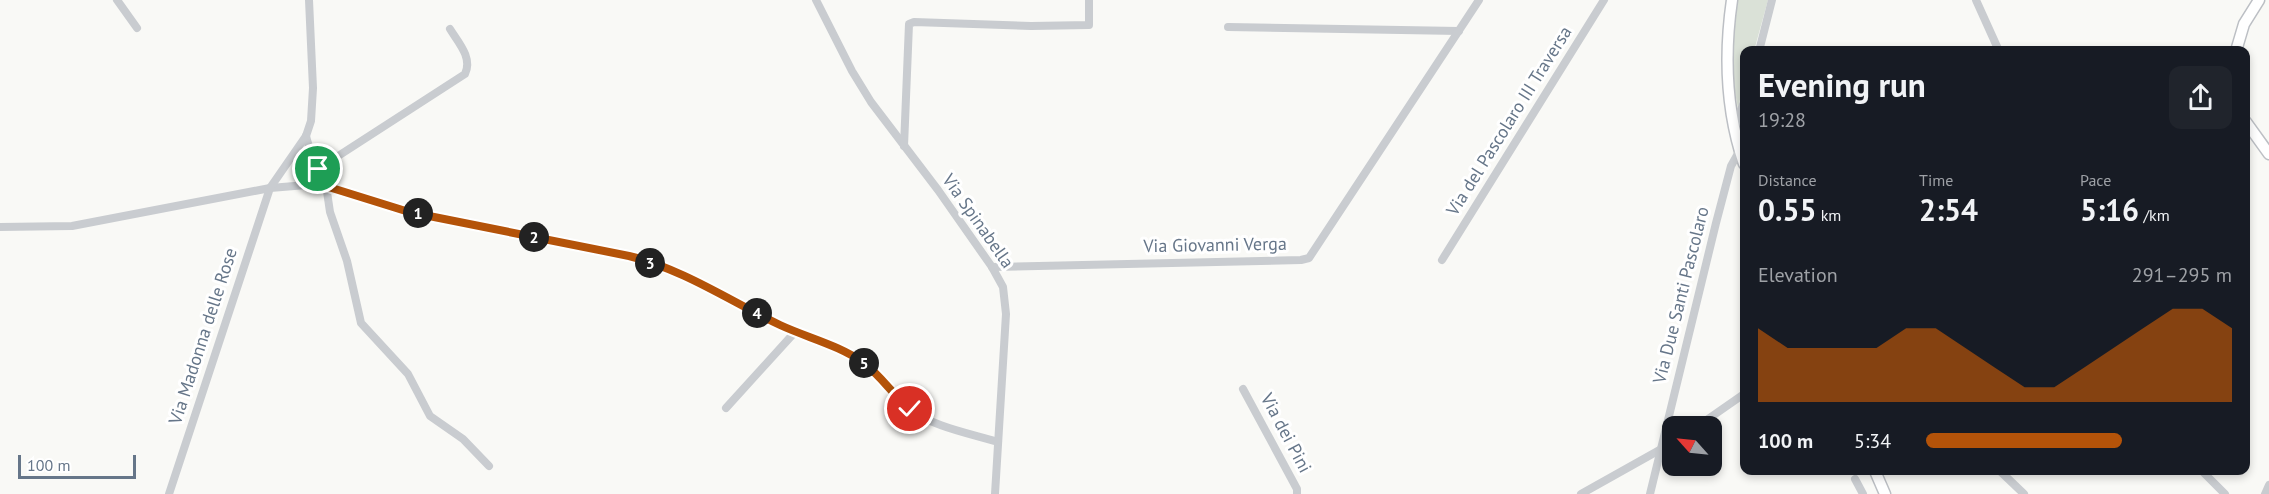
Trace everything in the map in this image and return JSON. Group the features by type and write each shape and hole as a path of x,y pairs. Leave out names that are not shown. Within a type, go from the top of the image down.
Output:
{"main road":[{"path":"1732,0 1727,74 1734,128 1740,150"},
{"path":"2238,46 2246,20 2259,0"},
{"path":"2250,128 2269,154"},
{"path":"1877,475 1885,494"}],"street":[{"path":"117,0 137,28"},
{"path":"309,0 313,88 311,121 306,136 310,154 318,169 347,261 361,323 408,374 430,416 463,439 489,466"},
{"name":"Via Spinabella","path":"816,0 861,88 1000,281 1006,301 995,494"},
{"path":"904,146 907,121 909,24 914,22 1031,26 1089,25 1089,0"},
{"name":"Via Giovanni Verga","path":"992,267 1309,258 1479,0"},
{"name":"Via del Pascolaro III Traversa","path":"1442,260 1604,0"},
{"path":"1760,46 1772,0"},
{"path":"1976,0 1997,46"},
{"path":"1228,27 1459,31"},
{"path":"318,169 465,74 468,67 466,56 450,29"},
{"path":"1734,128 1740,112"},
{"name":"Via Madonna delle Rose","path":"168,494 270,188 306,136"},
{"name":"Via Due Santi Pascolaro","path":"1650,494 1719,211 1731,166 1740,150"},
{"path":"0,227 72,226 270,188 322,184 409,212 642,260 692,280 795,332 833,347 863,363 905,405 924,418 998,442"},
{"path":"726,408 795,332"},
{"name":"Via dei Pini","path":"1244,389 1297,489 1297,494"},
{"path":"1712,416 1740,397"},
{"path":"1581,494 1660,451"},
{"path":"2005,475 2024,494"},
{"path":"2206,475 2224,494"},
{"path":"1855,479 1863,494"},
{"path":"2265,494 2269,485"}],"shaded area":[{"path":"1738,0 1768,0 1755,46 1740,46 1738,108 1733,54"}],"route":[{"path":"318,169 319,184 409,212 629,256 664,267 768,319 849,354 872,370 910,409"}]}
